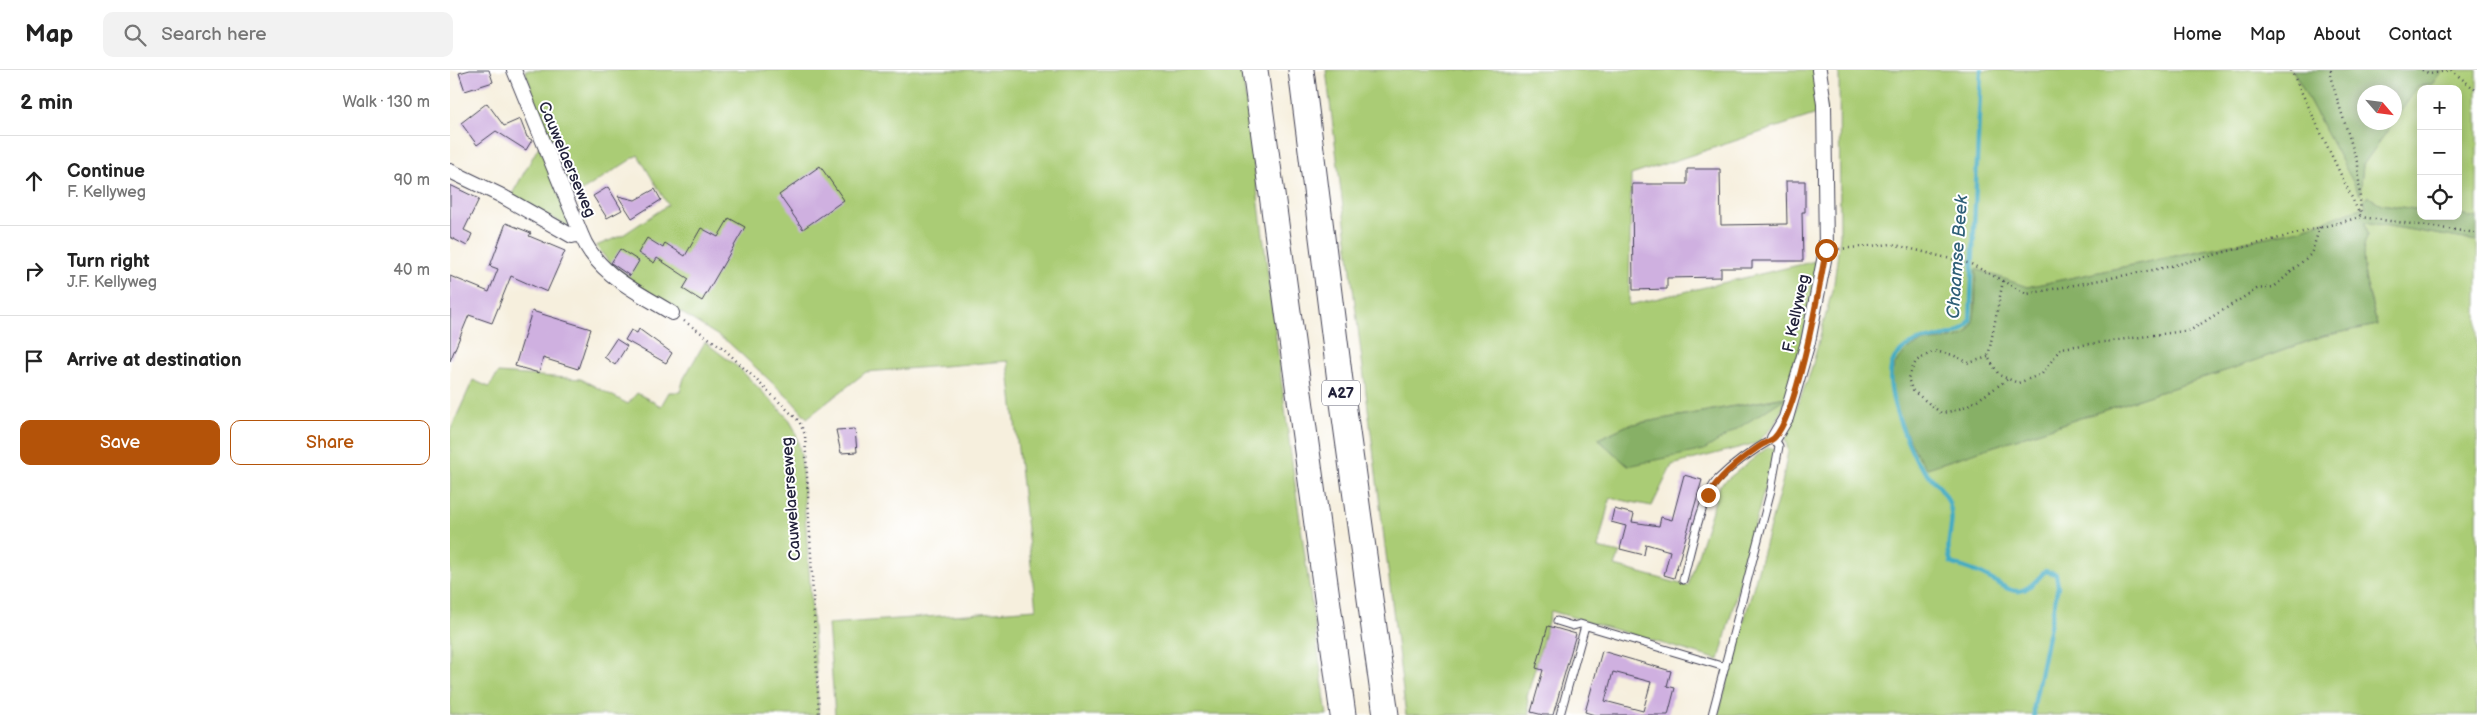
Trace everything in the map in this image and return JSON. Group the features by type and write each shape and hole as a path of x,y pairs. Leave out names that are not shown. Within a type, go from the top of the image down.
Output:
{"highway":[{"name":"A27","path":"1255,70 1343,715"},
{"name":"A27","path":"1301,70 1340,381 1386,715"}],"street":[{"name":"Cauwelaerseweg","path":"514,70 586,249 608,272 672,313"},
{"name":"F. Kellyweg","path":"1774,438 1786,418 1808,342 1826,250 1824,104 1820,70"},
{"name":"Cauwelaerseweg","path":"450,171 500,195 572,236 581,234"}],"lane":[{"path":"1683,580 1708,495 1713,487 1718,480 1756,448 1774,438 1779,446 1771,490 1712,715"},
{"path":"1557,621 1573,626 1585,626 1725,667"},
{"path":"1560,715 1585,626"}],"path":[{"path":"2291,70 2362,217"},
{"path":"2331,70 2330,76 2358,165 2362,217"},
{"path":"2422,70 2430,74 2451,70 2477,91"},
{"path":"1826,250 1892,244 1971,264 2028,294 2163,268 2362,217 2477,233"},
{"path":"2003,281 1988,357 1999,375 2018,383 2042,374 2061,348 2190,330 2257,289 2274,287 2311,254 2320,227"},
{"name":"Cauwelaerseweg","path":"672,313 723,348 798,420 806,435 819,715"},
{"path":"1988,357 1969,363 1953,355 1934,351 1916,361 1908,378 1912,390 1941,413 1957,412 2008,379"}],"green space":[{"path":"525,70 1242,70 1290,448 1327,715 835,715 828,624 1036,609 1008,361 866,372 807,418 792,401 728,342 618,273 596,246 623,235 668,205 638,155 574,196 544,129"},
{"path":"1326,70 1823,70 1826,111 1631,175 1629,305 1824,259 1787,397 1776,423 1757,443 1672,465 1652,506 1610,498 1598,548 1620,553 1615,566 1688,586 1720,485 1768,447 1775,449 1719,660 1551,611 1527,697 1530,715 1406,715","holes":["1785,397 1628,466 1598,439 1628,425"]},
{"path":"1839,70 2293,70 2360,194 2363,165 2387,130 2402,130 2402,109 2417,87 2417,209 2381,204 2367,196 2367,206 2300,230 2027,287 1976,269 1974,320 1967,333 1956,338 1917,344 1899,359 1927,468 2243,365 2323,336 2377,325 2364,267 2364,244 2368,235 2365,222 2477,241 2477,715 1718,715 1782,483 1788,451 1785,437 1811,371 1834,283 1840,236"},
{"path":"2293,70 2442,70 2432,84 2417,85 2402,110 2402,85 2357,85 2357,130 2388,130 2363,165 2360,195"},
{"path":"2442,70 2477,70 2477,218 2462,216 2462,85 2425,85 2432,84"},
{"path":"539,146 570,224 568,226 511,196"},
{"path":"2367,196 2381,204 2417,209 2417,220 2462,220 2462,216 2477,218 2477,241 2365,222 2368,235 2364,244 2364,267 2377,325 2323,336 2243,365 1927,468 1914,449 1897,410 1892,384 1893,369 1901,356 1916,345 1929,341 1957,338 1968,332 1975,312 1976,269 2027,287 2300,230 2366,206 2364,201"},
{"path":"705,342 739,368 788,418 795,430 801,455 819,715 450,715 450,431 473,380 489,387 498,373 581,379 628,404 637,393 661,406 669,392 680,392 684,378"},
{"path":"1787,397 1704,450 1628,466 1598,439 1628,425"}],"building":[{"path":"470,70 489,70 493,82 465,91 459,73"},
{"path":"487,103 504,126 520,119 527,137 532,140 526,150 496,131 477,145 461,123"},
{"path":"820,166 844,200 803,229 779,195"},
{"path":"1687,169 1720,169 1721,225 1787,224 1786,181 1805,181 1805,212 1802,212 1803,261 1752,261 1752,268 1721,268 1721,277 1667,278 1667,289 1633,290 1632,184 1687,184"},
{"path":"450,185 479,199 464,230 472,234 467,246 450,237"},
{"path":"608,187 622,210 607,218 593,196"},
{"path":"655,189 661,200 632,218 618,196 635,200"},
{"path":"729,218 745,227 702,301 683,289 689,279 657,258 654,263 638,253 647,238 663,248 665,243 685,256 701,228 718,237"},
{"path":"506,223 531,233 529,236 565,251 547,292 511,276 492,323 469,315 450,361 450,276 489,292 498,269 490,266"},
{"path":"620,249 639,261 630,276 611,263"},
{"path":"532,311 591,329 578,369 543,358 539,373 515,366"},
{"path":"639,329 672,353 666,363 625,340 631,330 637,333"},
{"path":"616,339 627,346 615,365 604,357"},
{"path":"855,429 857,452 841,453 836,430"},
{"path":"1684,475 1702,480 1674,578 1664,575 1670,551 1646,544 1644,555 1620,549 1626,526 1611,522 1614,509 1634,514 1632,522 1659,526 1661,517 1672,520"},
{"path":"1548,626 1576,634 1553,715 1543,715 1531,712 1543,670 1536,668"},
{"path":"1602,651 1671,671 1667,686 1675,688 1668,715 1595,715 1585,712","holes":["1613,672 1651,682 1643,711 1605,701"]}],"waterway":[{"name":"Chaamse Beek","path":"1981,70 1970,320 1960,332 1953,335 1920,340 1898,354 1892,363 1890,375 1891,390 1899,420 1915,458 1938,485 1949,503 1952,518 1948,548 1951,563 1979,573 2016,591 2022,591 2028,587 2045,571 2056,574 2058,586 2034,705 2034,715"}],"route":[{"path":"1708,495 1718,480 1756,448 1774,438 1786,418 1808,342 1826,250"}]}
